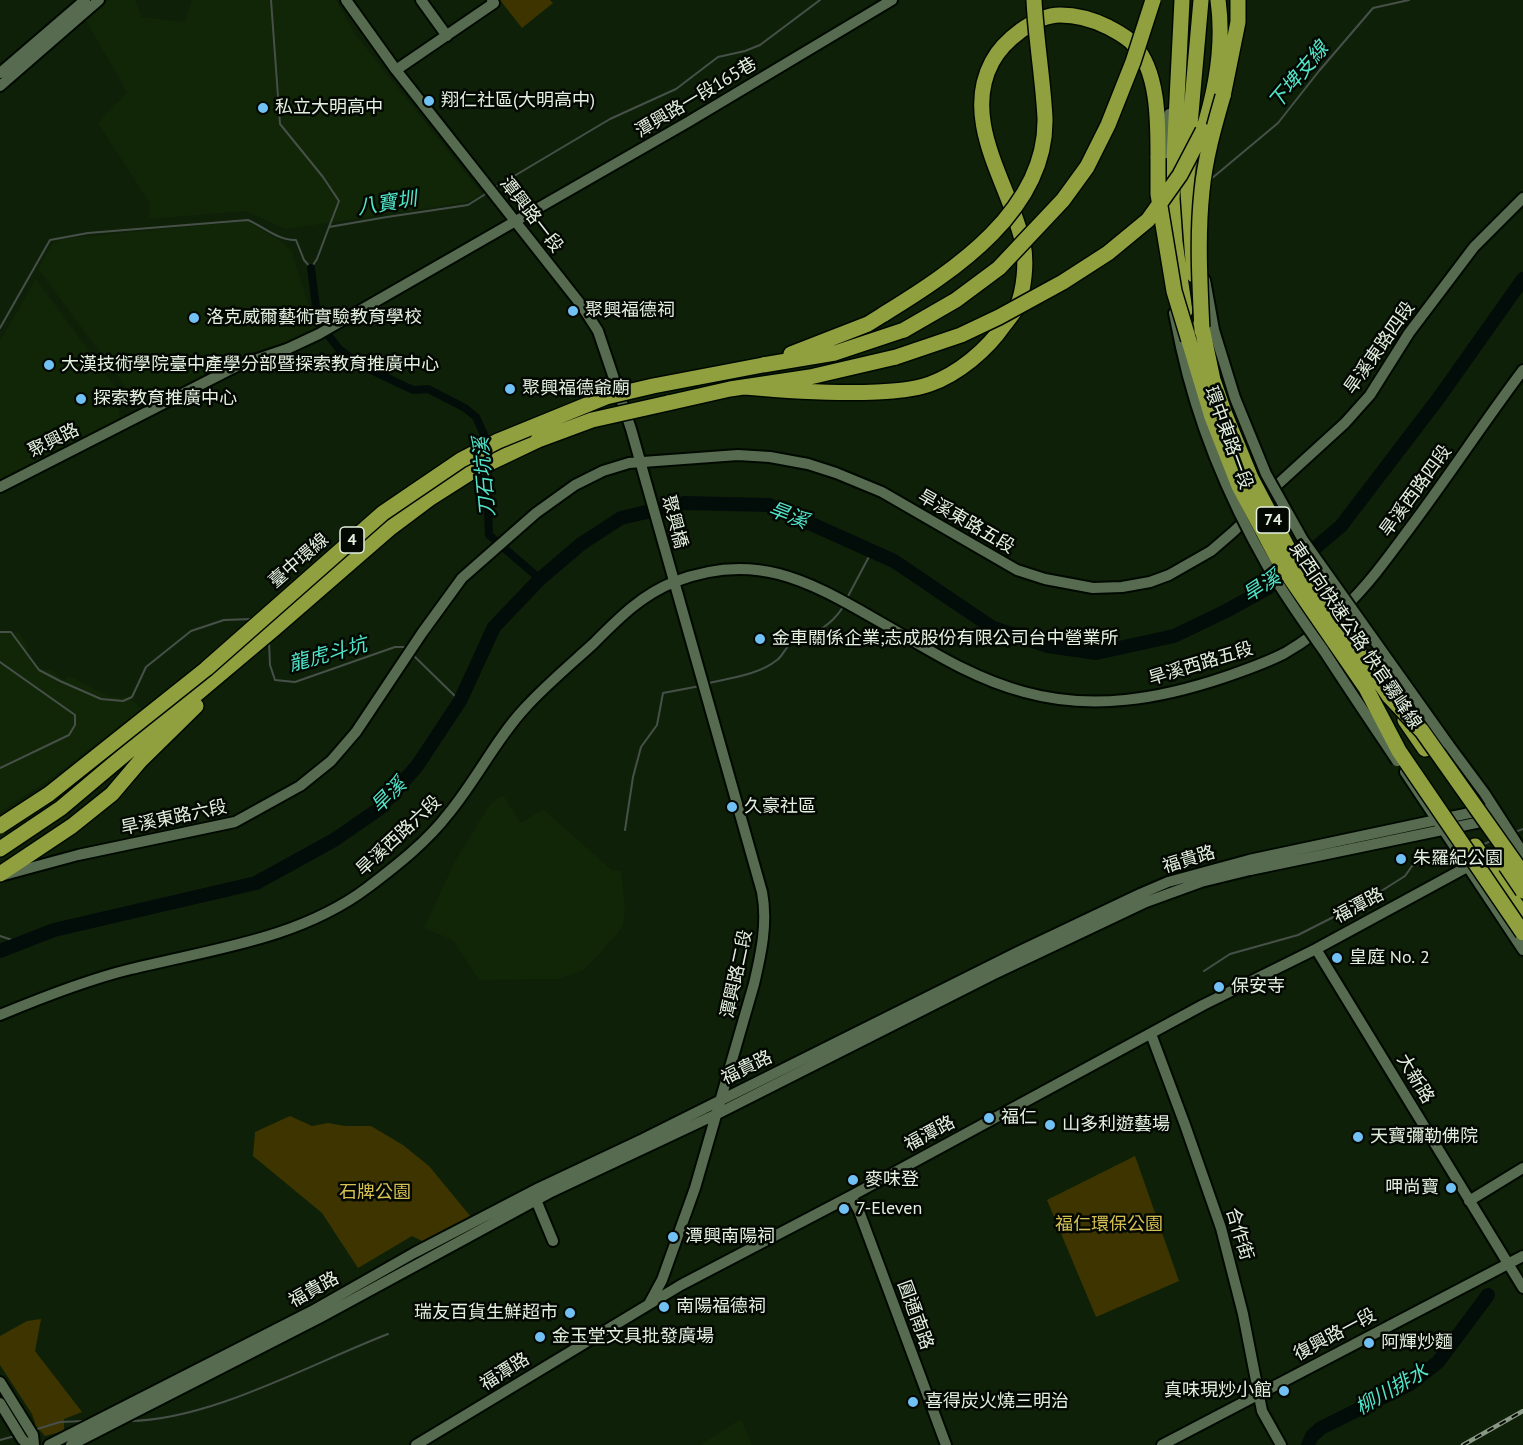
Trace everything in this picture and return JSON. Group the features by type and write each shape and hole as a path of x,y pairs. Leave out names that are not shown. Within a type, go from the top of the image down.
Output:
{"highway":[{"path":"763,365 868,324 939,277 972,251 1007,217 1035,174 1043,148 1045,120 1034,0"},
{"path":"763,365 835,353 904,330 956,300 999,268 1056,207 1087,167 1108,125 1153,0"},
{"name":"東西向快速公路 快官霧峰線","path":"1180,0 1172,199 1175,242 1212,417 1239,486 1280,563 1523,915"},
{"name":"東西向快速公路 快官霧峰線","path":"1201,0 1187,178 1196,337 1251,478 1291,554 1523,891"},
{"path":"745,387 810,377 896,357 962,335 1063,282 1133,234 1148,220 1164,198 1200,139 1210,109 1215,77 1221,18 1218,0"},
{"path":"1196,337 1202,189 1233,49 1238,22 1238,0"},
{"path":"745,387 839,393 910,390 932,383 951,373 978,354 997,335 1017,307 1023,279 1024,247 1018,223 993,160 983,127 981,106 984,82 992,62 1008,40 1037,21 1059,15 1080,17 1101,23 1118,32 1135,45 1149,71 1158,120 1158,194 1174,291 1196,337"},
{"name":"臺中環線","path":"0,826 49,794 206,669 382,513 461,459 498,441 606,397 763,365"},
{"name":"臺中環線","path":"0,849 61,808 389,529 429,499 473,471 566,428 621,412 745,387"},
{"path":"0,875 72,826 112,794 140,761 275,628"},
{"path":"1366,688 1399,751 1523,933"},
{"name":"74","path":"1389,696 1422,731 1523,874"}],"street":[{"path":"0,73 85,0"},
{"path":"0,86 99,0"},
{"name":"潭興路一段","path":"346,0 396,70 582,306 598,331 644,475"},
{"path":"421,0 447,36"},
{"path":"396,70 494,3 492,0"},
{"name":"潭興路一段165巷","path":"515,222 892,0"},
{"name":"環中東路一段","path":"1207,0 1196,122 1198,238 1196,337 1186,372 1213,455 1247,530 1269,569 1523,950"},
{"name":"旱溪東路四段","path":"1257,509 1277,485 1346,423 1370,395 1409,333 1474,247 1523,198"},
{"name":"聚興路","path":"0,487 228,370 261,356 287,349 319,334 515,222"},
{"name":"環中東路一段","path":"1196,337 1235,398 1266,474 1293,521 1348,606 1448,744 1523,853"},
{"name":"旱溪西路四段","path":"1326,623 1367,584 1388,558 1523,370"},
{"name":"旱溪東路五段","path":"640,461 738,455 770,457 808,465 836,473 882,492 1017,570 1046,579 1093,588 1122,587 1150,582 1169,575 1211,551 1257,509"},
{"name":"旱溪東路六段","path":"0,875 78,855 235,822 300,786 331,761 356,732 462,578 536,513 575,484 615,466 640,461"},
{"name":"聚興橋","path":"644,475 672,579"},
{"path":"1249,491 1257,509"},
{"name":"旱溪西路五段","path":"672,579 719,569 744,568 787,576 826,591 970,673 1026,693 1077,701 1131,700 1179,692 1253,667 1288,651 1326,623"},
{"name":"旱溪西路六段","path":"0,1015 41,998 125,970 290,929 334,909 362,892 398,864 447,817 498,742 524,709 631,608 672,579"},
{"name":"潭興路二段","path":"649,1304 669,1260 695,1188 761,959 764,928 764,903 672,579"},
{"name":"福貴路","path":"49,1445 312,1311 476,1221 1018,952 1168,882 1249,860 1493,808"},
{"name":"福貴路","path":"71,1445 319,1318 536,1200 717,1114 992,975 1175,890 1250,870 1500,819"},
{"name":"福潭路","path":"417,1445 649,1304 1203,1005 1316,949 1467,867"},
{"name":"大新路","path":"1316,949 1523,1288"},
{"name":"合作街","path":"1151,1034 1221,1228 1244,1314 1262,1411 1281,1445"},
{"path":"1469,1201 1523,1168"},
{"name":"圓通南路","path":"851,1196 859,1211 946,1445"},
{"path":"536,1200 553,1241"},
{"name":"復興路一段","path":"1162,1445 1523,1256"},
{"path":"0,1382 33,1435 34,1445"},
{"path":"0,1403 28,1445"}],"shaded area":[{"name":"私立大明高中","path":"108,0 136,0 141,17 185,22 192,0 336,0 355,34 482,194 467,202 286,229 245,211 149,219 149,202 98,123 127,92 85,19"},
{"name":"洛克威爾藝術實驗教育學校","path":"247,221 284,243 292,252 316,330 286,343 248,354 144,406 134,398 38,269 52,244 61,239"},
{"name":"大漢技術學院臺中產學分部暨探索教育推廣中心","path":"36,279 116,388 120,419 0,481 0,341"},
{"path":"0,632 19,633 28,646 27,656 43,670 51,669 64,681 69,676 108,696 128,697 142,709 50,779 0,812"},
{"path":"503,795 521,823 543,809 613,871 621,871 625,906 623,926 582,971 557,979 479,980 453,940 424,928 455,861 491,803"},
{"path":"741,1419 752,1445 700,1445"}],"green space":[{"path":"500,0 550,0 553,3 522,28"},
{"name":"石牌公園","path":"290,1116 312,1126 328,1123 345,1126 371,1126 403,1145 429,1166 471,1217 424,1242 412,1236 358,1268 322,1213 253,1156 255,1132"},
{"name":"福仁環保公園","path":"1135,1156 1179,1281 1096,1317 1047,1200"},
{"path":"41,1319 35,1351 82,1412 64,1419 64,1431 45,1436 36,1426 32,1414 0,1365 0,1336 27,1321"}],"waterway":[{"name":"刀石坑溪","path":"271,0 280,124 323,177 339,201 329,227"},
{"name":"八寶圳","path":"494,188 610,119 676,89 718,57 760,45 820,0"},
{"name":"下埤支線","path":"1211,179 1278,123 1373,8 1409,0"},
{"name":"八寶圳","path":"0,328 50,240 88,233 248,220 278,236 296,240 304,260 311,268 317,259 329,227 468,205 487,193"},
{"name":"刀石坑溪","path":"311,268 318,322 339,349 360,365 413,390 428,389 465,408 476,417 486,439 486,448"},
{"name":"旱溪","path":"0,951 54,930 256,883 334,840 379,809 417,766 460,701 494,627 540,579 581,544 621,518 684,503 769,505 894,561 993,628 1048,646 1096,653 1174,636 1268,588 1341,526 1438,399 1523,279"},
{"name":"刀石坑溪","path":"486,463 489,535 540,579"},
{"path":"846,600 872,551"},
{"path":"705,684 761,670 779,658 793,642 811,635 827,624 837,616 844,605"},
{"name":"龍虎斗坑","path":"0,632 11,632 39,670 101,699 123,701 132,697 146,667 191,631 224,620 252,619"},
{"name":"龍虎斗坑","path":"269,642 270,665 275,680 295,682 395,647 406,649"},
{"name":"龍虎斗坑","path":"413,655 460,701"},
{"name":"八寶圳","path":"0,662 75,715 75,725 69,735 0,768"},
{"path":"625,830 633,777 641,747 657,725 663,693 700,686"},
{"path":"1515,832 1523,829"},
{"path":"1482,845 1493,840"},
{"path":"1204,971 1230,954 1298,935 1367,900 1405,876 1412,866 1457,854"},
{"path":"0,936 21,943"},
{"name":"柳川排水","path":"1308,1445 1312,1436 1321,1428 1410,1384 1438,1362 1488,1295"},
{"path":"129,1421 160,1418 226,1401 388,1334"},
{"path":"34,1430 60,1422 84,1421"},
{"path":"0,1440 15,1436"}],"railway":[{"path":"1463,1445 1523,1411"}],"place":[{"name":"翔仁社區(大明高中)","path":"429,101"},
{"name":"私立大明高中","path":"263,108"},
{"name":"聚興福德祠","path":"573,311"},
{"name":"洛克威爾藝術實驗教育學校","path":"194,318"},
{"name":"大漢技術學院臺中產學分部暨探索教育推廣中心","path":"49,365"},
{"name":"聚興福德爺廟","path":"510,389"},
{"name":"探索教育推廣中心","path":"81,399"},
{"name":"金車關係企業;志成股份有限公司台中營業所","path":"760,639"},
{"name":"久豪社區","path":"732,807"},
{"name":"朱羅紀公園","path":"1401,859"},
{"name":"皇庭 No. 2","path":"1337,958"},
{"name":"保安寺","path":"1219,987"},
{"name":"福仁","path":"989,1118"},
{"name":"山多利遊藝場","path":"1050,1125"},
{"name":"天寶彌勒佛院","path":"1358,1137"},
{"name":"麥味登","path":"853,1180"},
{"name":"呷尚寶","path":"1451,1188"},
{"name":"7-Eleven","path":"844,1209"},
{"name":"潭興南陽祠","path":"673,1237"},
{"name":"南陽福德祠","path":"664,1307"},
{"name":"瑞友百貨生鮮超市","path":"570,1313"},
{"name":"金玉堂文具批發廣場","path":"540,1337"},
{"name":"阿輝炒麵","path":"1369,1343"},
{"name":"真味現炒小館","path":"1284,1391"},
{"name":"喜得炭火燒三明治","path":"913,1402"}]}
